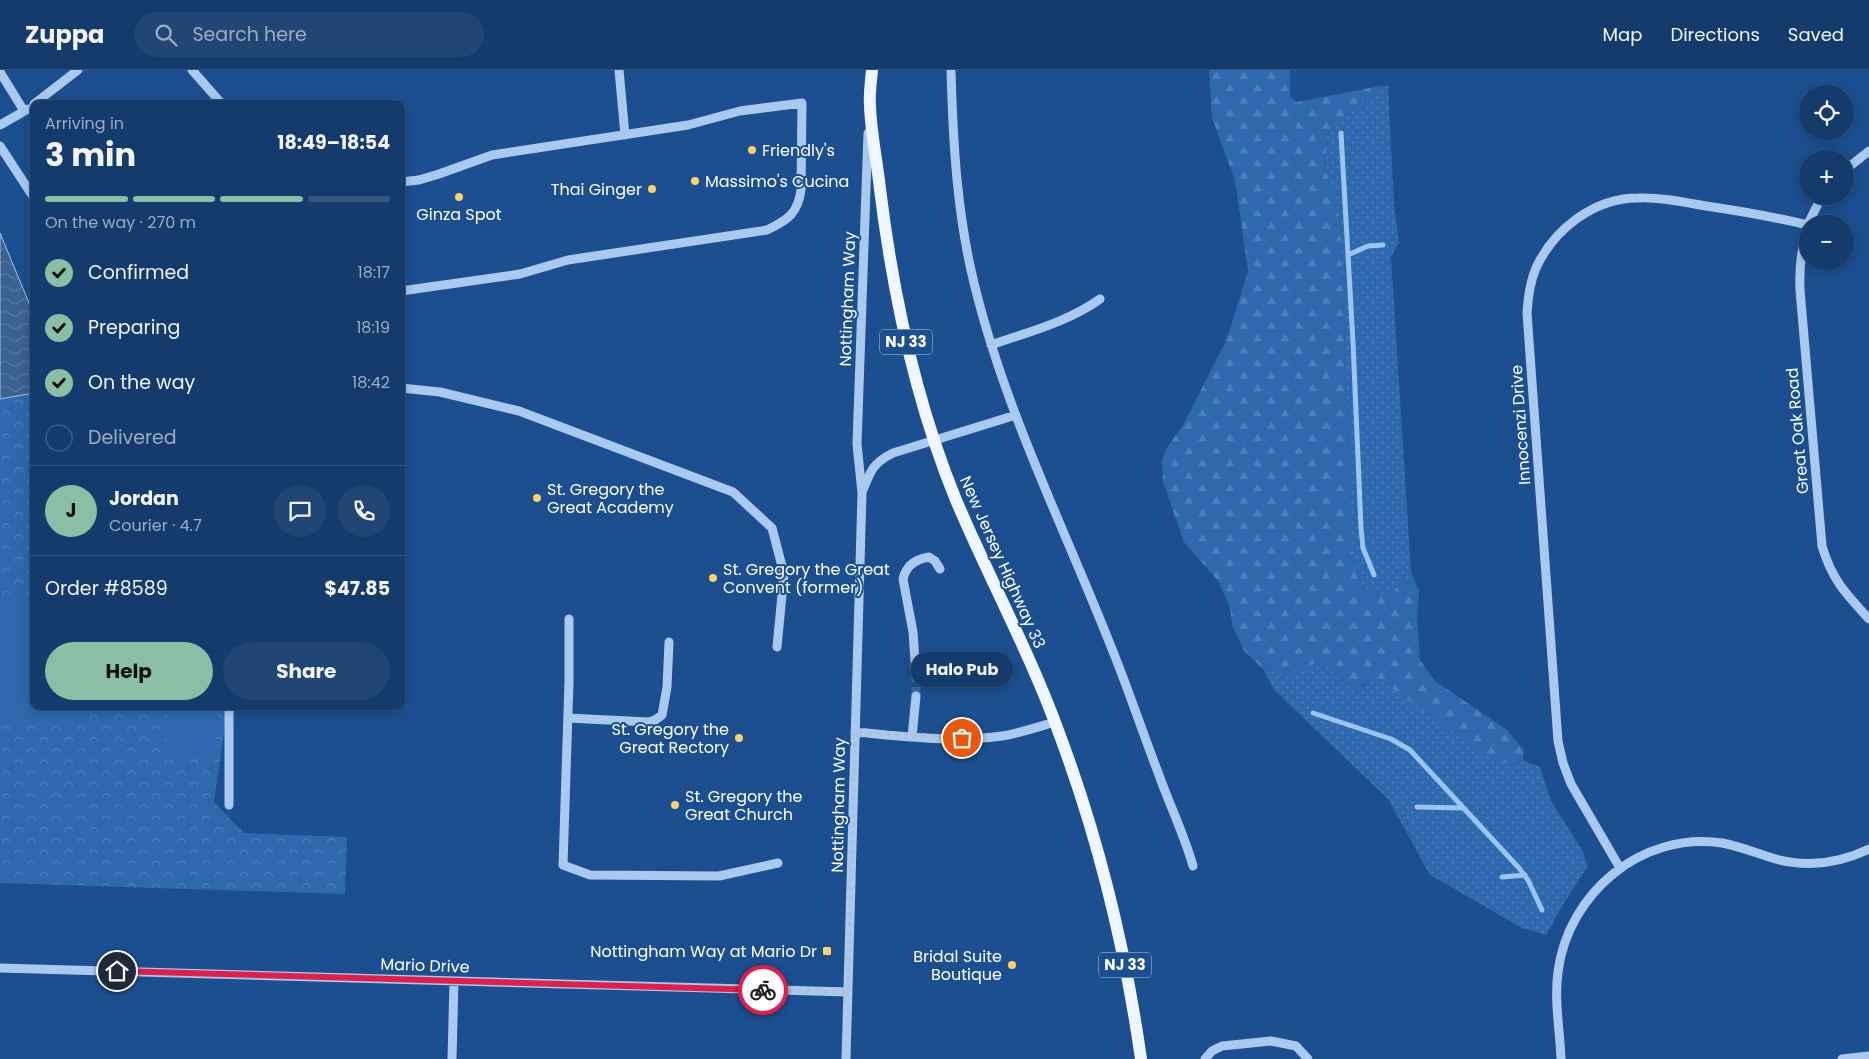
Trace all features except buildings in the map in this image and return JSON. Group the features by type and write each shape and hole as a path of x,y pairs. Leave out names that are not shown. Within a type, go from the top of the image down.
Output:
{"main road":[{"name":"New Jersey Highway 33","path":"872,70 870,105 886,241 908,353 934,440 956,499 1026,652 1055,722 1084,802 1117,923 1132,998 1141,1059"}],"street":[{"path":"39,100 78,70"},
{"path":"192,70 218,100"},
{"path":"619,70 625,134"},
{"path":"950,70 959,206 974,286 991,345 1046,493 1124,680 1193,866"},
{"path":"0,72 24,111"},
{"path":"405,182 419,180 439,174 492,155 688,125 740,111 802,103 801,190 799,204 790,216 780,224 767,230 568,260 520,274 405,290"},
{"name":"Nottingham Way","path":"846,1059 862,493 857,444 866,155 870,105"},
{"path":"0,125 30,107"},
{"path":"0,146 30,192"},
{"path":"1854,163 1869,151"},
{"name":"Innocenzi Drive","path":"1620,868 1571,784 1563,763 1558,741 1527,313 1529,291 1536,269 1545,251 1558,234 1575,219 1616,201 1654,198 1765,214 1799,223"},
{"name":"Great Oak Road","path":"1800,270 1800,290 1822,546 1827,564 1835,580 1869,619"},
{"path":"991,345 1068,318 1085,310 1100,299"},
{"path":"405,388 440,392 519,411 733,492 772,528 784,574 777,647"},
{"name":"Nottingham Way","path":"862,493 872,468 881,459 893,453 1016,415"},
{"path":"916,674 913,632 903,579 910,565 921,558 929,557 935,561 940,569"},
{"path":"569,619 563,865 590,875 719,876 778,864"},
{"path":"568,718 646,722 655,720 662,715 667,687 669,642"},
{"path":"912,737 916,696"},
{"path":"228,805 229,710"},
{"path":"855,732 912,737 978,739 1005,736 1055,722"},
{"path":"1561,1059 1557,993 1558,972 1563,947 1572,924 1585,902 1602,883 1620,868 1653,851 1676,844 1698,842 1721,843 1746,848 1790,863 1811,864 1833,862 1854,857 1869,849"},
{"name":"Mario Drive","path":"0,968 848,992"},
{"path":"452,1059 454,981"},
{"path":"1205,1059 1222,1046 1271,1041 1296,1046 1308,1059"},
{"path":"1842,1059 1869,1056"}],"green space":[{"path":"1209,70 1290,70 1290,96 1297,102 1380,86 1327,135 1325,168 1340,219 1351,549 1364,591 1390,596 1402,580 1414,579 1419,591 1417,618 1420,660 1435,681 1506,729 1524,750 1523,760 1511,765 1482,753 1380,680 1353,690 1344,684 1329,667 1316,662 1302,672 1287,676 1264,670 1244,651 1232,625 1230,608 1219,582 1184,542 1163,482 1162,461 1166,449 1183,425 1227,339 1248,271 1235,180 1212,118"},
{"path":"1380,86 1388,86 1394,204 1399,243 1391,257 1411,572 1414,579 1402,580 1390,596 1364,591 1351,549 1340,219 1325,168 1327,135"},
{"path":"30,394 30,710 227,710 214,802 244,833 347,837 345,894 0,883 0,399"},
{"path":"0,597 30,602 30,710 89,710 89,726 0,716"},
{"path":"1316,662 1329,667 1344,684 1363,687 1371,680 1380,680 1511,764 1523,760 1540,767 1551,801 1581,848 1588,866 1546,935 1522,928 1430,875 1388,799 1274,690 1264,670 1291,675 1302,671"},
{"path":"168,710 218,710 215,754 166,752"}],"water":[{"path":"0,233 30,305 30,394 0,399"}],"waterway":[{"path":"1341,133 1361,528 1363,548 1374,575"},
{"path":"1348,255 1368,246 1383,245"},
{"path":"1313,713 1391,739 1410,750 1519,868 1528,880 1542,910"},
{"path":"1417,807 1463,808"},
{"path":"1502,877 1525,875"}],"tunnel":[{"path":"916,675 916,696"}],"way so far":[{"path":"763,990 848,992 855,732 912,737 962,738"}],"place":[{"name":"Friendly's","path":"752,150"},
{"name":"Massimo's Cucina","path":"695,181"},
{"name":"Thai Ginger","path":"652,189"},
{"name":"Ginza Spot","path":"459,197"},
{"name":"St. Gregory the Great Academy","path":"537,498"},
{"name":"St. Gregory the Great Convent (former)","path":"713,578"},
{"name":"St. Gregory the Great Rectory","path":"739,738"},
{"name":"Halo Pub","path":"962,738"},
{"name":"St. Gregory the Great Church","path":"675,805"},
{"name":"Nottingham Way at Mario Dr","path":"827,951"},
{"name":"Bridal Suite Boutique","path":"1012,965"}],"route":[{"path":"117,971 763,990"}]}
